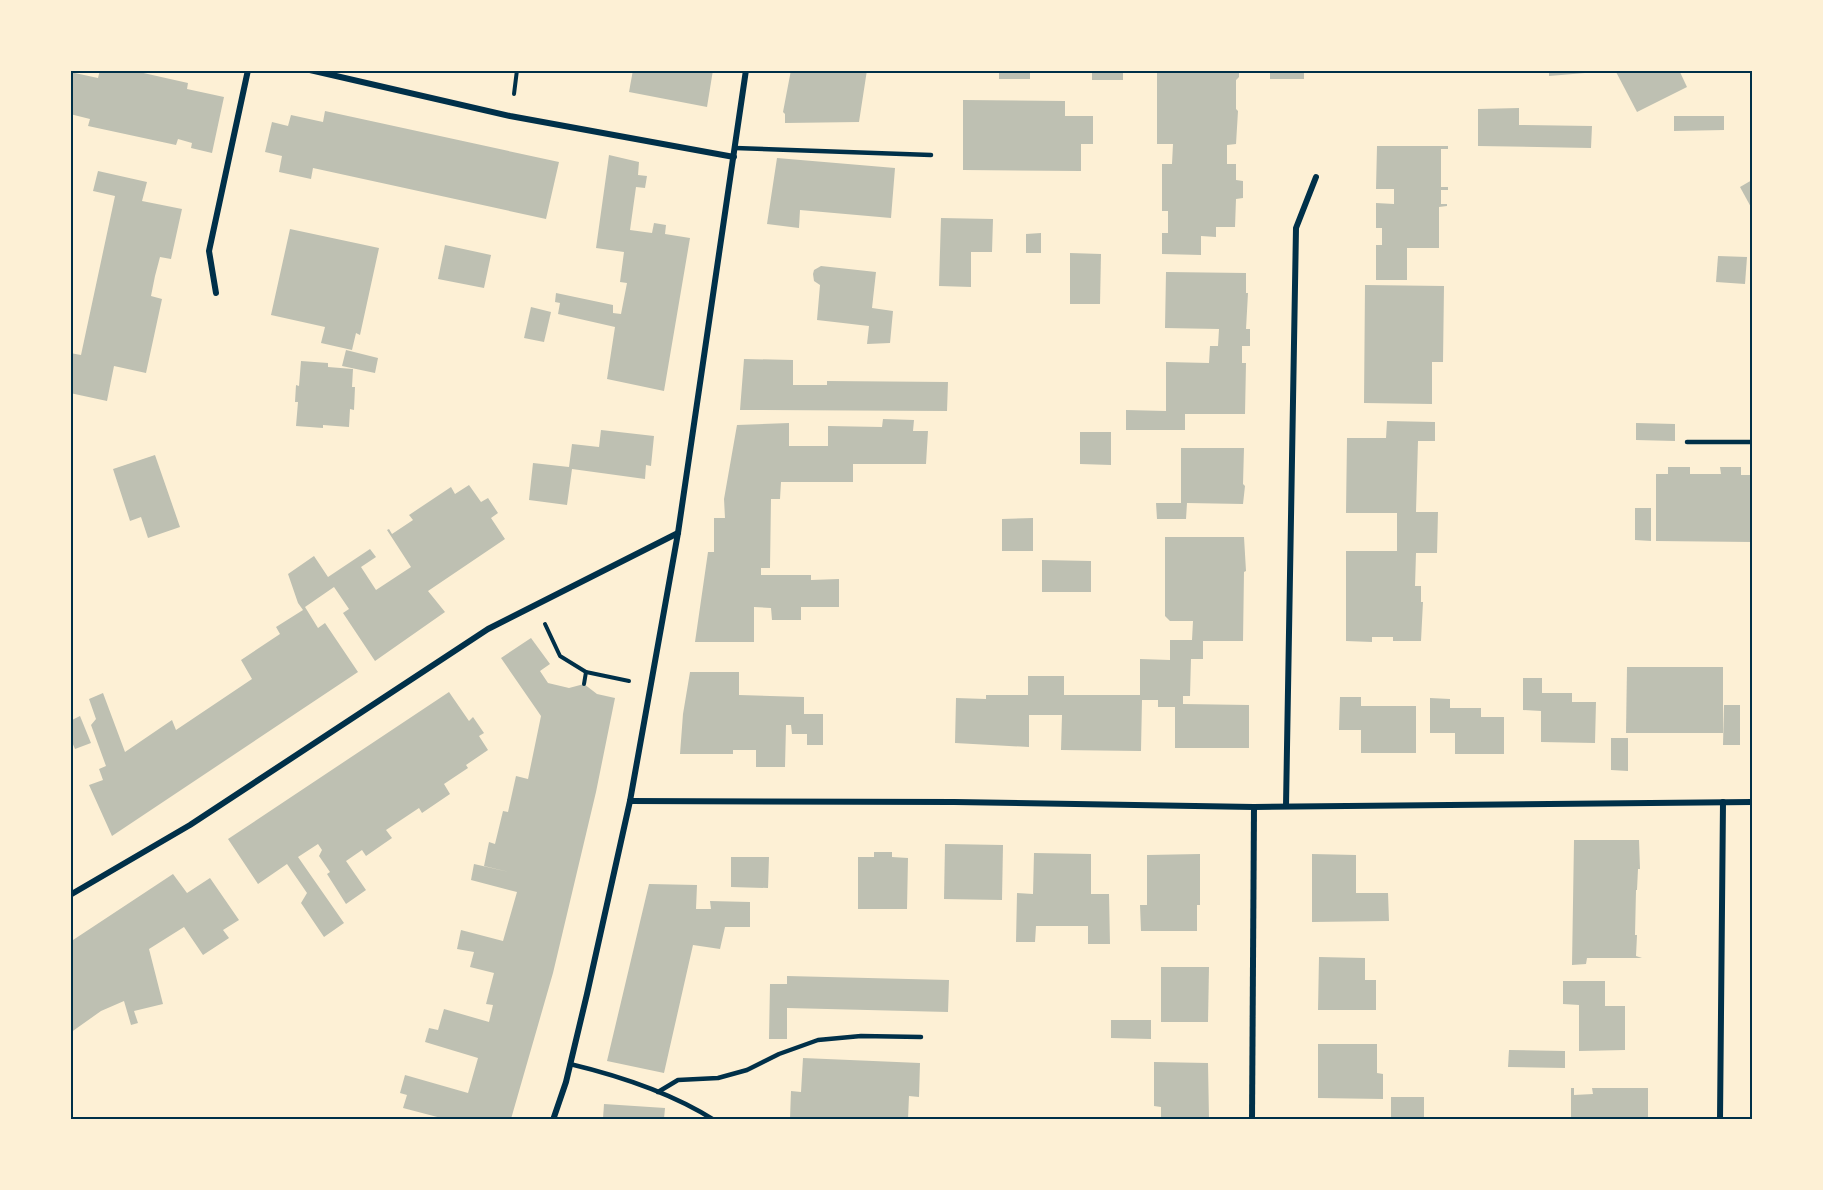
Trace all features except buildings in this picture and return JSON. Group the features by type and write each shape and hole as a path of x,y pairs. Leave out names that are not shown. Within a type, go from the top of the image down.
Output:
{"street":[{"path":"216,292 209,251 248,70"},
{"path":"310,70 510,116 734,157"},
{"path":"553,1119 570,1064 630,801 678,532 746,70"},
{"path":"1286,806 1296,228 1316,177"},
{"path":"70,895 190,825 488,629 678,532"},
{"path":"630,801 954,802 1254,807 1752,802"},
{"path":"1720,1119 1723,801"},
{"path":"1252,1119 1254,807"}],"lane":[{"path":"735,148 932,155"},
{"path":"1687,442 1752,442"},
{"path":"658,1092 678,1080 718,1078 747,1070 779,1054 818,1040 861,1036 921,1037"},
{"path":"570,1064 620,1076 714,1119"}],"path":[{"path":"535,605 560,656 586,672 650,685"},
{"path":"584,684 586,672"}]}
